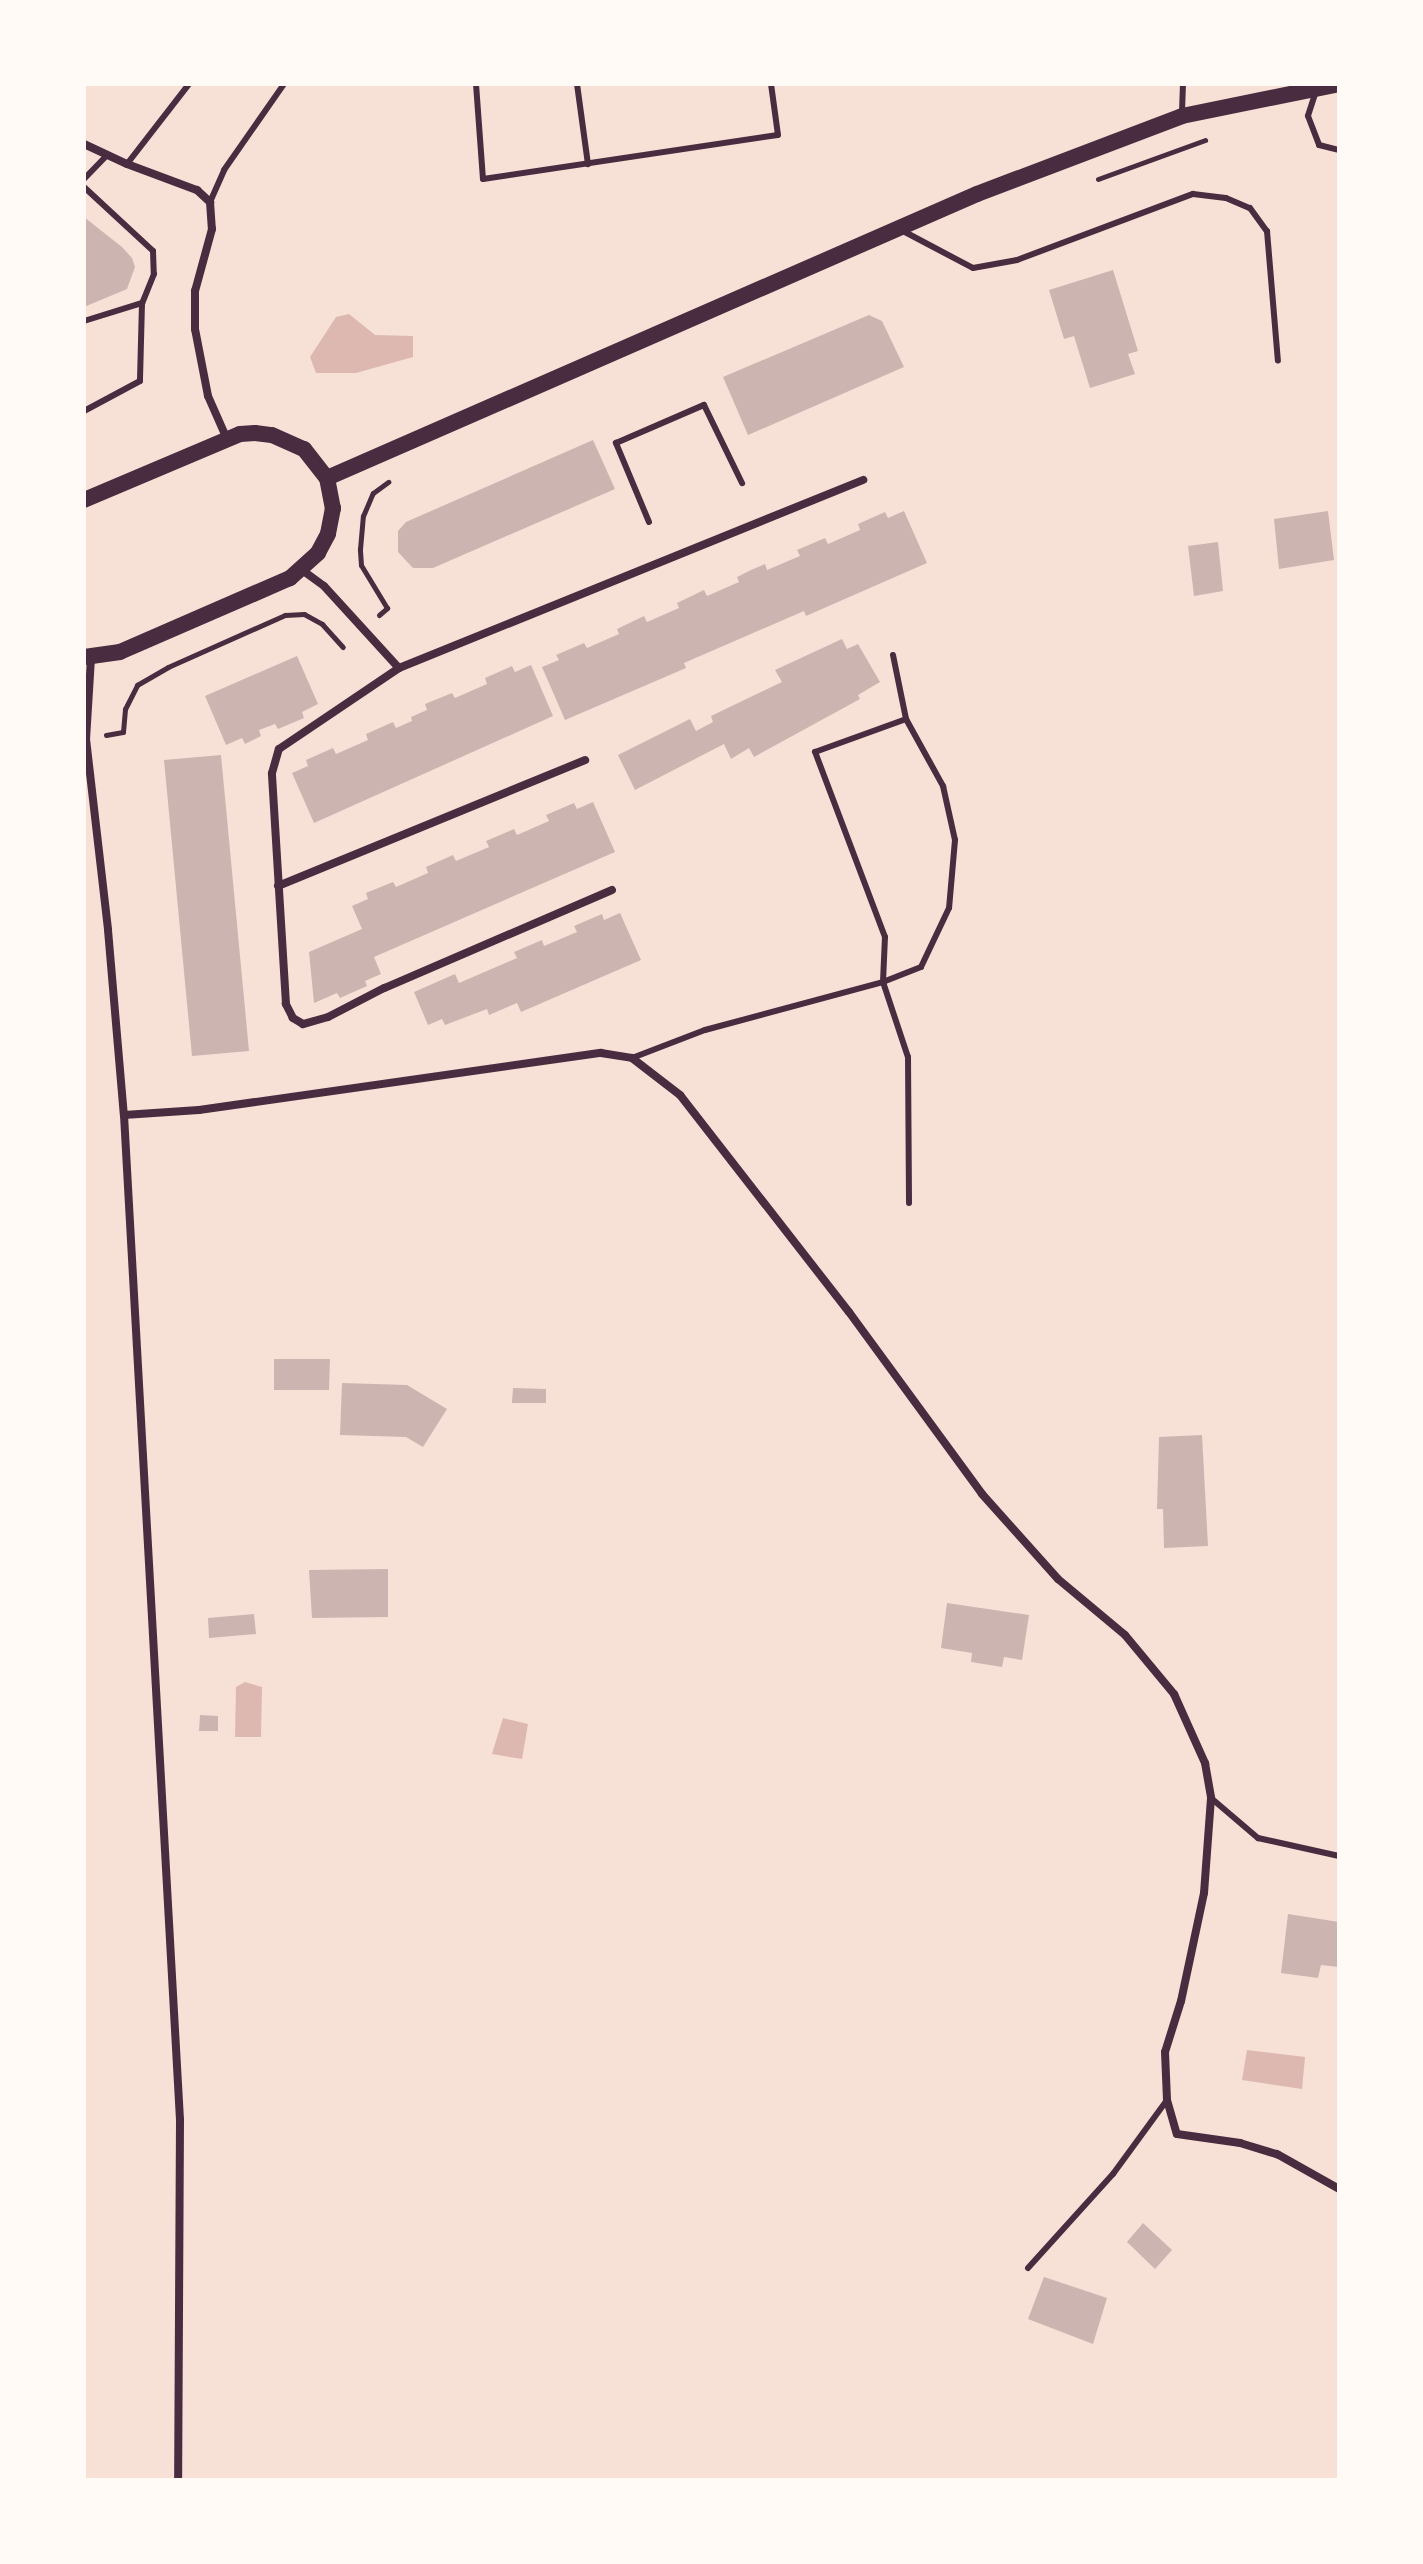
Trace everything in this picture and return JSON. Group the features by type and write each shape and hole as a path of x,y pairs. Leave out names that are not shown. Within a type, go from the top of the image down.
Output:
{"main road":[{"path":"327,478 977,194 1182,116 1339,84"},
{"path":"84,500 227,439 255,433 289,440 304,449 327,478 333,508 328,534 318,553 302,570 120,652 87,658"}],"street":[{"path":"84,144 197,190 210,202 212,229 195,291 195,329 208,396 227,439"},
{"path":"612,890 384,988 328,1017 303,1024 293,1018 286,1004 272,773 279,749 399,668 863,480"},
{"path":"302,570 324,586 399,668"},
{"path":"87,658 86,739 108,930 124,1115 180,2120 178,2480"},
{"path":"278,886 585,760"},
{"path":"124,1115 199,1110 601,1053 632,1058 680,1095 849,1312 982,1494 1058,1579 1125,1635 1174,1694 1205,1763 1211,1798 1204,1893 1181,2001 1165,2052 1167,2100 1177,2134 1240,2143 1277,2154 1339,2189"}],"lane":[{"path":"127,164 189,84"},
{"path":"210,202 224,170 284,84"},
{"path":"476,84 483,179 778,135 771,84"},
{"path":"577,84 588,164"},
{"path":"1182,116 1183,84"},
{"path":"1317,87 1308,116 1319,145 1339,150"},
{"path":"84,179 107,155"},
{"path":"84,187 153,251 154,274 142,303 140,381 84,411"},
{"path":"900,229 973,268 1017,260 1193,194 1226,198 1250,208 1267,231 1278,361"},
{"path":"84,321 142,303"},
{"path":"649,522 616,443 704,405 742,483"},
{"path":"632,1058 705,1030 883,982 921,967 949,908 955,840 943,786 906,719 893,655"},
{"path":"906,719 815,752 885,937 883,982 908,1057 909,1203"},
{"path":"1211,1798 1258,1838 1339,1856"},
{"path":"1028,2268 1113,2174 1167,2100"}],"path":[{"path":"1094,180 1213,137"},
{"path":"387,608 361,565 360,549 363,516 373,493 395,478"},
{"path":"86,739 123,732 125,709 137,685 168,667 285,615 304,614 343,647"}],"shaded area":[{"path":"349,314 375,335 413,336 413,357 356,373 316,373 310,357 336,317"},
{"path":"245,1682 262,1687 261,1737 235,1737 236,1687"},
{"path":"503,1718 528,1724 522,1759 492,1754"},
{"path":"1247,2050 1305,2057 1302,2089 1242,2080"}],"building":[{"path":"84,217 122,247 135,267 127,289 84,307"},
{"path":"1113,270 1138,351 1128,354 1135,374 1090,388 1074,336 1064,339 1049,290"},
{"path":"869,315 882,321 904,367 748,435 723,377"},
{"path":"593,440 615,489 433,568 413,568 398,552 398,531 406,522"},
{"path":"904,511 927,563 806,616 804,611 684,663 686,668 565,720 542,667 559,660 556,655 584,643 587,648 619,634 617,629 644,616 647,622 679,608 677,603 704,590 707,596 739,582 737,577 765,564 767,570 800,556 797,550 825,538 828,544 860,530 858,524 885,512 888,518"},
{"path":"1328,511 1334,560 1279,569 1274,519"},
{"path":"1218,542 1223,591 1194,596 1188,546"},
{"path":"842,639 847,649 858,644 880,682 858,695 860,699 754,757 749,748 731,759 724,744 635,790 618,755 690,719 696,731 713,722 711,716 782,682 775,670"},
{"path":"297,656 318,704 302,712 304,718 278,729 275,724 259,730 261,736 245,744 242,738 226,745 205,696"},
{"path":"531,665 553,716 314,823 292,773 308,766 306,760 333,748 336,754 368,740 366,734 393,722 396,728 412,721 411,717 427,710 425,704 452,693 455,698 487,684 485,678 512,666 515,672"},
{"path":"221,755 249,1051 192,1056 164,760"},
{"path":"593,802 615,852 374,957 381,974 365,981 367,986 340,998 337,993 314,1003 309,952 362,929 352,906 368,899 366,893 393,882 396,887 428,873 426,867 453,855 456,861 489,847 486,841 514,829 517,835 549,821 546,815 574,803 577,809"},
{"path":"620,913 641,960 521,1012 517,1003 489,1015 487,1009 445,1025 442,1019 428,1025 414,992 455,974 459,983 517,958 514,952 542,940 544,946 577,932 574,926 602,914 604,920"},
{"path":"274,1359 330,1359 329,1390 274,1390"},
{"path":"342,1383 407,1385 447,1409 423,1447 406,1437 340,1435"},
{"path":"513,1388 546,1389 546,1403 512,1403"},
{"path":"1202,1435 1208,1546 1164,1548 1163,1509 1157,1509 1159,1437"},
{"path":"388,1569 388,1617 312,1618 309,1570"},
{"path":"947,1603 1029,1615 1022,1660 1004,1657 1002,1667 971,1662 972,1653 941,1648"},
{"path":"254,1614 256,1634 209,1638 208,1618"},
{"path":"200,1715 218,1716 218,1731 199,1731"},
{"path":"1288,1914 1339,1922 1339,1967 1321,1965 1318,1978 1281,1973"},
{"path":"1143,2223 1172,2250 1155,2269 1127,2242"},
{"path":"1044,2277 1107,2298 1093,2344 1028,2319"}]}
